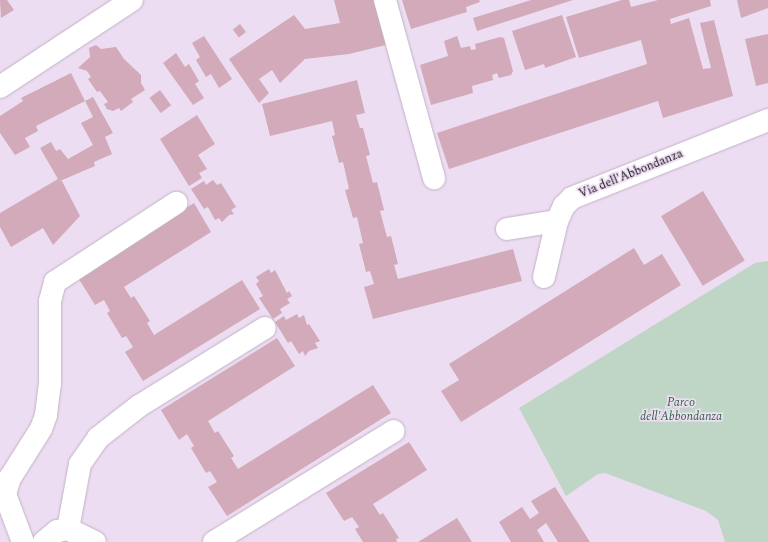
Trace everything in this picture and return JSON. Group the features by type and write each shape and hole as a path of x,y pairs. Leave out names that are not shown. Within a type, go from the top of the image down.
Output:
{"main road":[{"path":"0,87 132,0"},
{"path":"385,0 434,178"},
{"name":"Via dell'Abbondanza","path":"544,277 557,221 564,206 582,193 768,120"},
{"path":"23,542 5,494 10,478 41,429 46,415 50,384 50,301 55,282 176,202"},
{"path":"507,229 557,221"},
{"path":"68,529 80,464 98,438 139,406 265,328"},
{"path":"214,542 394,431"},
{"path":"44,542 57,531 68,529 95,542"}],"green space":[{"name":"Parco dell'Abbondanza","path":"768,261 768,542 725,542 718,520 706,511 605,473 598,474 566,496 519,408 755,263"}],"building":[{"path":"0,0 7,0 14,10 1,18"},
{"path":"334,0 374,0 378,16 381,16 386,45 349,54 305,59 280,83 272,70 259,79 269,93 259,103 229,59 294,15 305,29 340,23"},
{"path":"402,0 479,0 480,2 466,7 467,12 411,29"},
{"path":"531,0 573,0 477,31 473,18"},
{"path":"622,0 629,0 631,7 658,0 710,0 711,6 670,19 671,24 689,18 703,69 711,68 700,23 714,20 733,96 663,118 658,101 449,169 437,133 647,64 641,40 579,58 566,17"},
{"path":"737,0 768,0 768,8 741,18"},
{"path":"562,15 576,57 545,68 544,64 525,70 512,31"},
{"path":"240,24 246,32 239,37 233,29"},
{"path":"768,34 768,83 756,86 745,39"},
{"path":"204,36 232,79 219,88 211,74 206,77 196,60 200,57 192,43"},
{"path":"457,36 461,48 470,46 471,50 476,49 475,44 500,37 504,38 513,71 511,75 499,78 497,73 492,75 493,80 472,86 473,93 431,105 420,65 448,56 444,41"},
{"path":"96,45 101,49 116,47 124,59 141,75 141,83 145,90 131,99 133,102 121,111 119,108 113,111 107,109 104,104 108,102 100,91 97,92 88,79 91,77 87,71 78,68 90,57 89,48"},
{"path":"176,53 185,67 189,64 199,81 195,84 204,98 193,105 163,63"},
{"path":"71,73 85,101 36,126 38,131 25,138 30,147 15,155 0,133 0,116 23,101 21,98"},
{"path":"357,80 365,113 356,115 360,128 363,128 370,155 366,156 373,183 377,182 384,210 380,211 387,237 391,236 398,264 394,265 398,279 513,249 522,281 373,319 364,287 374,284 370,271 366,272 359,244 363,243 357,217 353,218 345,190 349,189 343,162 339,163 332,136 335,135 332,121 270,136 262,104"},
{"path":"160,90 171,105 161,113 149,98"},
{"path":"93,97 113,133 105,137 112,154 94,162 95,166 60,181 62,181 80,216 53,245 43,228 11,247 0,227 0,213 58,179 40,148 51,142 56,151 60,149 68,159 93,145 81,123 93,117 85,101"},
{"path":"197,115 215,144 198,155 207,169 199,173 202,178 189,186 160,139"},
{"path":"213,180 217,185 221,183 236,207 231,210 234,214 229,215 222,222 219,218 215,220 208,207 204,209 191,189 204,181 206,185"},
{"path":"703,191 745,260 703,286 661,216"},
{"path":"194,203 211,232 124,287 131,298 134,296 150,321 147,323 154,335 242,280 260,309 143,381 125,352 133,347 126,336 122,338 107,313 110,311 104,300 95,305 77,276"},
{"path":"634,248 644,265 662,254 681,285 461,422 441,391 459,380 449,364"},
{"path":"269,269 271,273 275,270 287,293 289,291 292,296 287,299 290,303 280,309 282,313 273,319 259,298 263,296 256,284 259,281 256,277"},
{"path":"297,314 299,318 304,315 307,325 309,324 320,341 315,343 318,348 309,351 305,356 303,351 299,354 291,341 288,343 275,322 284,316 286,320"},
{"path":"277,338 295,366 208,421 215,433 218,431 234,456 231,458 238,469 373,385 391,413 227,516 208,487 217,482 210,471 206,473 191,448 194,446 187,434 179,440 161,410"},
{"path":"409,442 427,470 373,504 380,515 383,513 399,538 396,539 397,542 363,542 355,529 359,527 352,517 344,521 326,493"},
{"path":"555,487 590,542 558,542 546,523 537,530 544,542 511,542 499,522 522,507 530,519 539,513 531,501"},
{"path":"457,518 472,542 418,542"}]}
